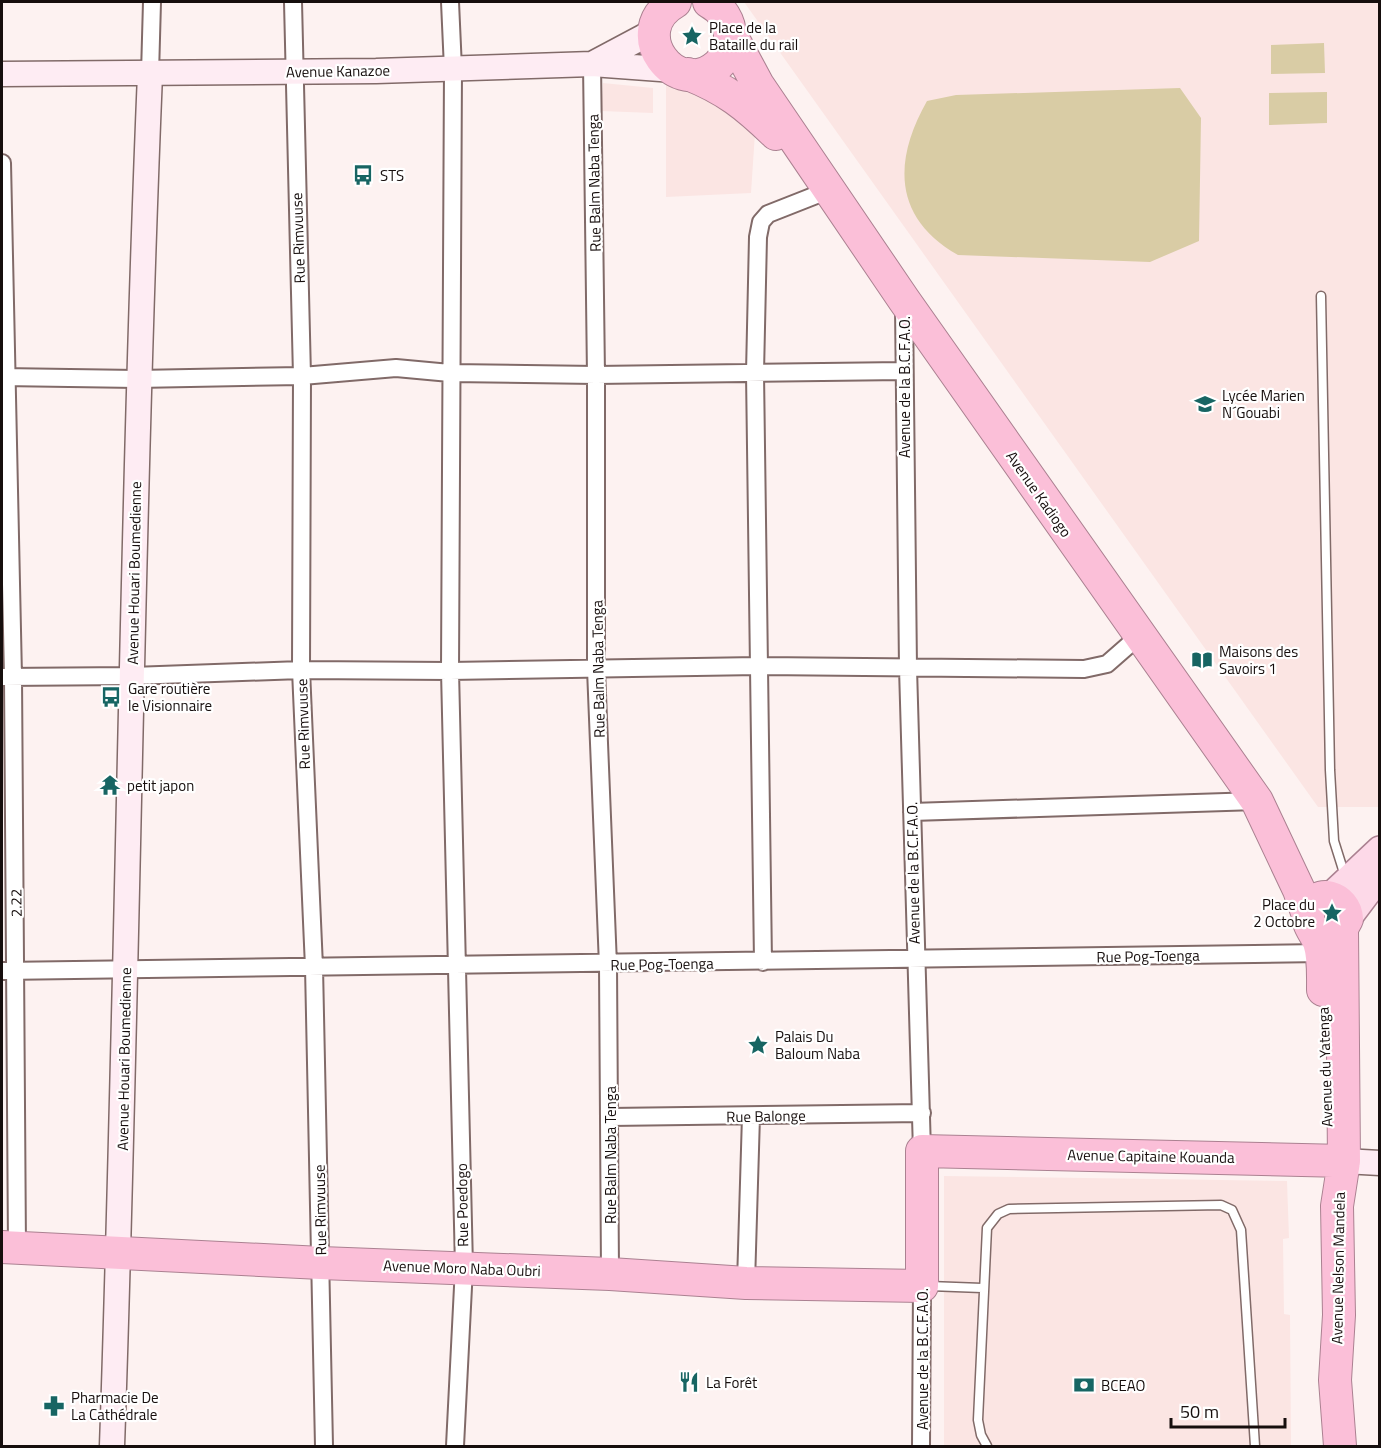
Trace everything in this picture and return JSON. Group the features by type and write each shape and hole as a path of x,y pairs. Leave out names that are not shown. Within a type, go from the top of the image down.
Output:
{"highway":[{"path":"675,2 654,20 657,52 681,72 707,71 718,64 727,53 730,33"},
{"name":"Avenue Kadiogo","path":"711,2 723,13 730,33 758,86 904,300 1139,636 1184,695 1258,804 1289,837 1308,863 1329,916"},
{"name":"Avenue Kadiogo","path":"681,72 719,87 742,101 825,184"},
{"name":"Avenue du Yatenga","path":"1329,916 1337,1161"},
{"name":"Avenue Capitaine Kouanda","path":"922,1151 1337,1161"},
{"name":"Avenue de la B.C.F.A.O.","path":"922,1151 922,1286"},
{"name":"Avenue Nelson Mandela","path":"1337,1161 1340,1316 1335,1380 1340,1446"},
{"name":"Avenue Moro Naba Oubri","path":"9,1247 321,1263 610,1274 746,1283 922,1286"}],"main road":[{"path":"1329,916 1380,850"},
{"path":"1329,916 1380,875"}],"street":[{"path":"150,74 152,2"},
{"name":"Rue Rimvuuse","path":"293,2 302,376 301,670 314,967 324,1446"},
{"name":"Rue Poedogo","path":"450,2 453,69 450,671 464,1267 455,1446"},
{"path":"592,64 654,20"},
{"name":"Avenue Kanazoe","path":"2,74 293,72 592,64 681,72"},
{"name":"Rue Balm Naba Tenga","path":"592,64 596,375 596,669 608,965 610,1274"},
{"name":"Avenue Houari Boumedienne","path":"112,1446 138,379 150,74"},
{"name":"2.22","path":"2,163 9,1247"},
{"path":"763,962 755,374 761,222 768,214 825,184"},
{"name":"Avenue de la B.C.F.A.O.","path":"904,300 908,668 922,1151"},
{"path":"4,377 138,379 302,376 396,368 450,373 596,375 903,371"},
{"path":"7,677 132,676 301,670 450,671 758,666 1084,669 1107,664 1139,636"},
{"path":"912,812 1258,804"},
{"name":"Rue Pog-Toenga","path":"9,971 458,963 608,965 915,960 1329,916"},
{"name":"Rue Balonge","path":"610,1117 922,1113"},
{"path":"746,1283 751,1116"},
{"name":"Avenue Capitaine Kouanda","path":"1337,1161 1380,1163"},
{"name":"Avenue de la B.C.F.A.O.","path":"921,1446 922,1286"}],"lane":[{"path":"1321,296 1330,770 1334,841 1329,916"},
{"path":"987,1446 981,1435 978,1420 982,1288 987,1228 998,1214 1009,1209 1221,1205 1232,1210 1241,1230 1255,1446"},
{"path":"922,1286 982,1288"}],"shaded area":[{"name":"Lycée Marien N´Gouabi","path":"744,2 1379,2 1379,807 1318,807"},
{"path":"1324,43 1325,73 1271,74 1271,45"},
{"path":"666,82 717,100 755,133 751,193 666,197"},
{"path":"603,83 653,88 653,113 601,111"},
{"path":"1180,88 1201,118 1199,241 1150,262 958,255 937,240 921,224 911,206 905,187 908,145 927,101 956,95"},
{"path":"1327,92 1327,123 1269,125 1269,93"},
{"name":"BCEAO","path":"944,1176 1287,1181 1289,1238 1283,1239 1284,1314 1290,1315 1291,1446 944,1446"}],"place":[{"name":"Place de la Bataille du rail","path":"692,36"},
{"name":"STS","path":"363,175"},
{"name":"Lycée Marien N´Gouabi","path":"1205,404"},
{"name":"Maisons des Savoirs 1","path":"1202,660"},
{"name":"Gare routière le Visionnaire","path":"111,697"},
{"name":"petit japon","path":"110,785"},
{"name":"Place du 2 Octobre","path":"1332,913"},
{"name":"Palais Du Baloum Naba","path":"758,1045"},
{"name":"La Forêt","path":"689,1382"},
{"name":"BCEAO","path":"1084,1385"},
{"name":"Pharmacie De La Cathédrale","path":"54,1406"}]}
